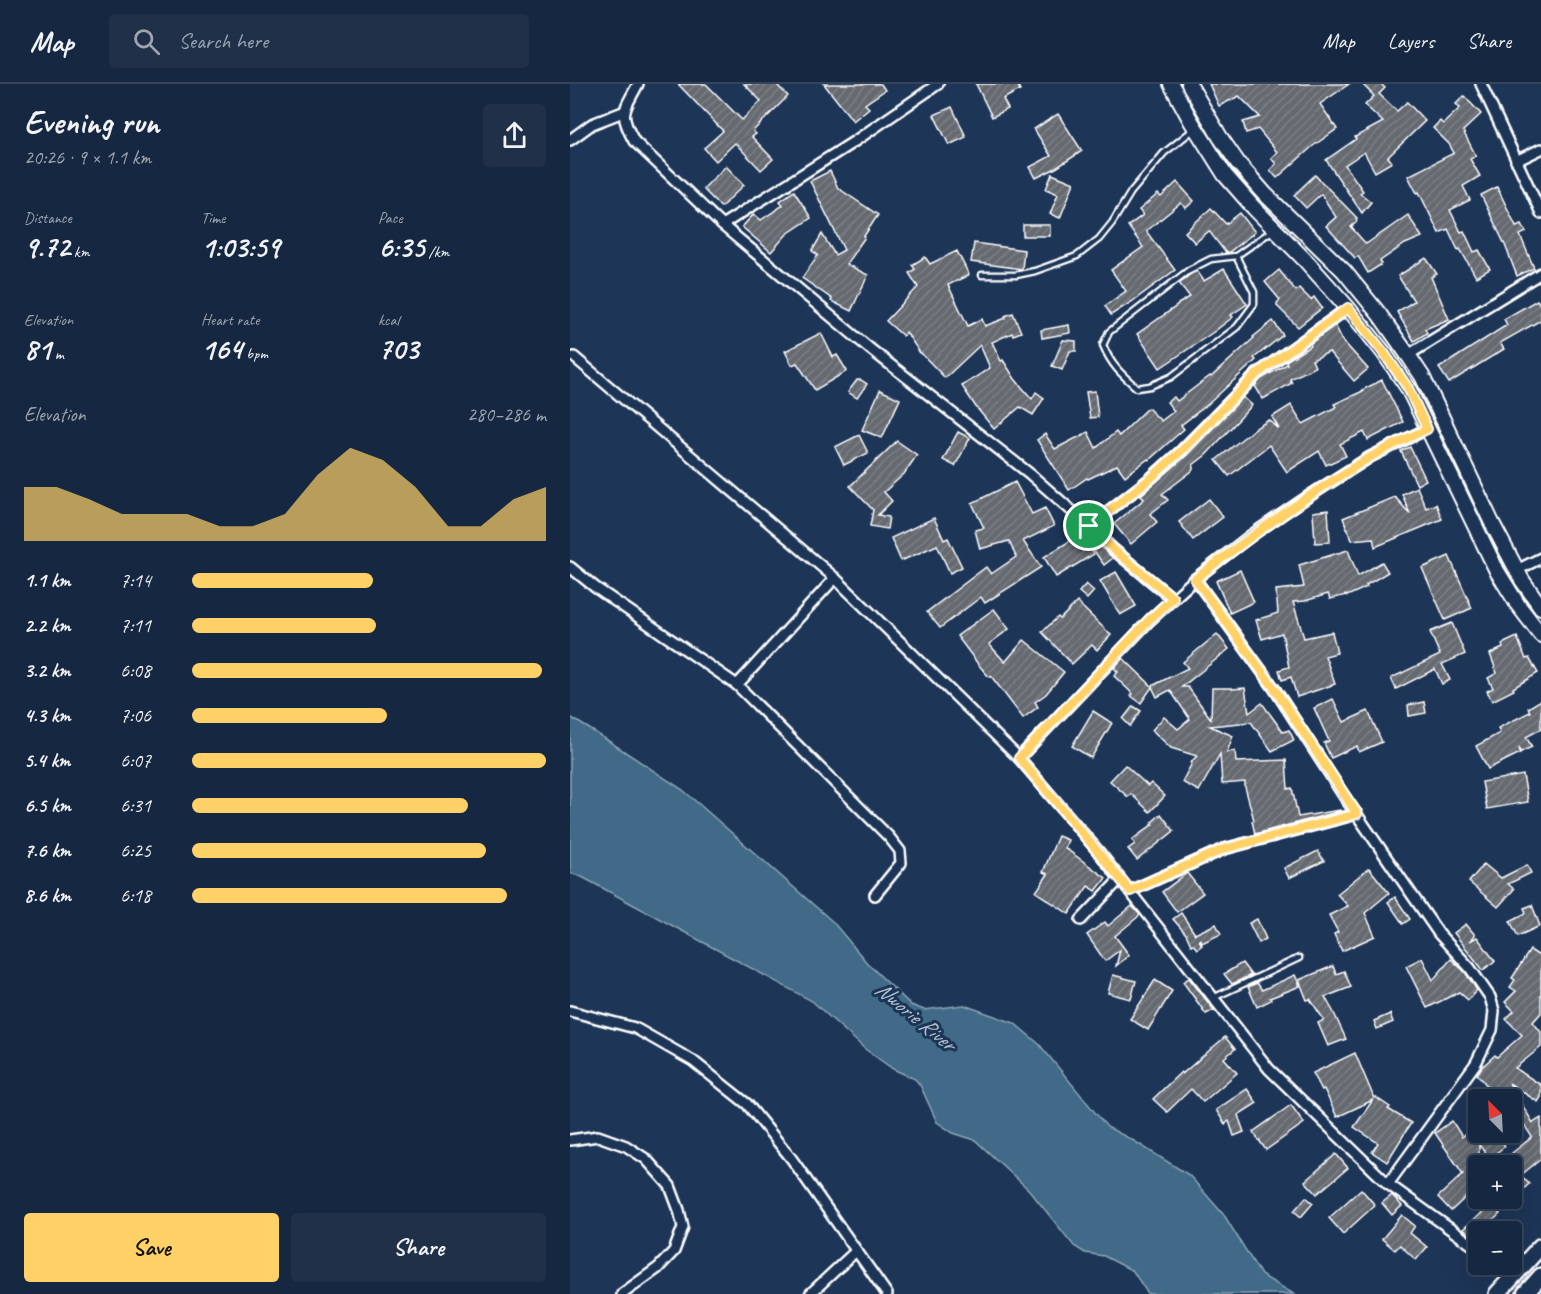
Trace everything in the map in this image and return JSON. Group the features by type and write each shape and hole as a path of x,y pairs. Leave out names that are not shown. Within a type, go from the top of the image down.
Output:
{"main road":[{"path":"1171,84 1226,175 1348,308 1408,388 1497,571 1518,605 1541,635"},
{"path":"1189,84 1238,163 1265,194 1344,271 1408,355 1422,376 1492,523 1517,570 1541,607"},
{"path":"1497,1294 1541,1246"},
{"path":"1525,1294 1541,1276"}],"street":[{"path":"638,84 623,112 625,125 634,141 722,225 869,348 1030,474 1114,550 1173,598"},
{"path":"722,225 855,141 938,84"},
{"path":"1480,84 1541,213"},
{"path":"570,140 592,124 623,112"},
{"path":"1516,161 1541,149"},
{"path":"1408,355 1541,273"},
{"path":"1089,526 1151,478 1181,451 1257,374 1348,308"},
{"path":"574,357 835,578 1019,758 1130,891 1269,1069 1388,1184 1468,1243"},
{"path":"1019,758 1149,620 1195,579 1250,536 1306,498 1370,457 1427,429"},
{"path":"1517,570 1541,558"},
{"path":"570,567 605,594 737,685 889,837 900,851 901,863 875,895"},
{"path":"737,685 835,578"},
{"path":"1195,579 1274,688 1439,934 1470,968 1490,998 1494,1011 1492,1030 1476,1063 1388,1184"},
{"path":"1130,891 1224,849 1357,814"},
{"path":"1081,920 1120,879"},
{"path":"570,1011 635,1028 693,1061 747,1104 791,1158 887,1294"},
{"path":"570,1140 597,1136 626,1146 646,1159 669,1186 680,1210 683,1227 674,1251 658,1268 622,1294"},
{"path":"810,1294 856,1251"}],"lane":[{"path":"982,275 1035,271 1077,256 1099,239 1131,192 1164,153 1196,128"},
{"path":"1236,256 1254,292 1254,304 1237,327 1171,377 1150,386 1137,388 1117,370 1102,345 1109,332 1189,270 1210,259 1236,256 1275,229"},
{"path":"1213,998 1299,958"}],"water":[{"name":"Nworie River","path":"570,717 683,790 833,922 868,964 911,1005 924,1010 964,1005 1014,1023 1039,1044 1107,1127 1189,1175 1224,1215 1261,1275 1294,1294 1148,1294 1133,1271 1104,1256 1085,1253 1074,1246 1029,1190 975,1140 953,1133 937,1122 915,1079 893,1069 865,1049 812,1001 582,877 570,873"}],"building":[{"path":"678,84 706,84 742,120 761,101 744,84 776,84 788,96 753,131 756,134 752,137 773,159 761,170 735,143 716,161 704,148 723,131"},
{"path":"824,84 881,84 885,90 865,104 869,108 853,121"},
{"path":"976,84 1017,84 1020,90 1003,99 1008,109 992,117"},
{"path":"1209,84 1349,84 1320,104 1337,129 1313,146 1277,178 1270,170 1276,164 1271,158 1277,152 1258,129 1246,133 1243,122 1260,117 1239,96 1219,106"},
{"path":"1362,84 1381,84 1385,88 1379,94 1397,111 1407,102 1425,121 1388,157 1392,162 1375,172 1364,152 1345,165 1363,191 1360,193 1371,202 1362,213 1326,160 1356,139 1355,137 1383,122 1365,105 1374,96"},
{"path":"1464,96 1481,114 1463,131 1476,156 1470,159 1480,176 1463,186 1470,200 1450,210 1474,252 1479,250 1490,269 1476,277 1460,249 1458,250 1448,229 1439,233 1419,192 1417,193 1408,176 1454,153 1449,144 1433,128 1440,121 1443,124 1460,108 1456,104"},
{"path":"952,107 966,137 949,145 934,115"},
{"path":"1058,114 1082,151 1036,178 1030,167 1051,156 1034,129"},
{"path":"726,166 744,185 721,207 703,189"},
{"path":"830,171 838,188 878,215 846,264 868,275 851,311 831,301 832,299 802,278 818,255 812,251 822,234 835,255 844,250 810,181"},
{"path":"1052,174 1074,183 1060,218 1050,214 1058,194 1046,189"},
{"path":"1315,175 1357,218 1351,227 1366,244 1408,215 1422,237 1405,244 1380,261 1382,264 1368,273 1358,256 1355,258 1326,226 1336,217 1321,194 1306,208 1294,195"},
{"path":"1177,182 1194,201 1186,208 1181,203 1146,231 1175,270 1111,315 1105,306 1126,291 1111,270 1143,247 1128,226 1143,215 1139,210 1158,194 1161,197"},
{"path":"1497,187 1516,226 1522,224 1526,232 1520,235 1534,268 1517,276 1481,195"},
{"path":"794,191 811,218 787,234 771,252 742,227 754,214 761,220 783,205 780,201"},
{"path":"1211,208 1226,224 1240,213 1255,232 1226,253 1209,231 1195,243 1185,232"},
{"path":"1023,225 1050,225 1050,236 1023,236"},
{"path":"974,243 1024,250 1022,269 971,262"},
{"path":"957,251 969,275 948,285 968,326 982,319 985,326 1013,313 1021,332 1013,335 1012,333 992,342 1001,361 1003,360 1032,399 1036,392 1044,398 1033,415 1020,407 994,429 962,386 990,368 980,345 945,378 920,353 906,332 903,336 886,321 918,287 909,273 915,269 912,265 925,257 930,264"},
{"path":"1426,258 1437,274 1431,277 1449,319 1425,329 1427,333 1414,341 1397,312 1414,301 1398,276"},
{"path":"1224,269 1247,304 1231,315 1233,317 1215,331 1160,368 1137,334 1190,297 1179,283 1191,274 1197,271 1204,281"},
{"path":"1279,270 1296,291 1299,288 1311,300 1314,297 1322,308 1298,327 1277,306 1280,300 1265,282"},
{"path":"1537,300 1541,306 1541,320 1500,343 1504,349 1449,383 1439,368 1507,325 1504,319"},
{"path":"1273,321 1283,335 1254,358 1256,360 1207,405 1181,425 1184,429 1149,460 1125,476 1117,465 1087,478 1069,490 1037,440 1045,434 1055,449 1088,432 1096,448 1116,432 1119,436 1148,408 1161,421 1174,411 1167,402 1174,397 1177,401 1211,377"},
{"path":"1069,325 1070,333 1042,338 1041,330"},
{"path":"1335,325 1343,341 1368,369 1354,381 1329,352 1312,360 1315,367 1290,379 1292,383 1263,399 1255,386 1261,379 1287,364 1286,361 1311,346 1310,344"},
{"path":"821,333 833,357 837,355 847,371 815,390 797,363 792,365 785,351"},
{"path":"1063,340 1076,341 1076,351 1070,351 1062,370 1052,366"},
{"path":"857,380 867,384 857,398 848,392"},
{"path":"1382,380 1403,422 1368,440 1364,432 1340,444 1346,456 1326,465 1319,451 1287,472 1269,445 1229,476 1216,460 1254,429 1269,420 1279,429 1272,417 1291,405 1303,424 1336,407 1334,404"},
{"path":"880,390 900,399 882,438 862,430"},
{"path":"1095,391 1098,417 1090,418 1086,392"},
{"path":"1243,397 1252,405 1206,455 1193,465 1192,471 1162,494 1168,500 1150,514 1157,522 1131,544 1114,524 1144,499 1141,495 1186,456"},
{"path":"958,432 970,438 955,466 943,460"},
{"path":"859,435 868,453 844,465 835,447"},
{"path":"897,441 917,455 904,474 884,492 892,501 878,515 889,517 887,529 870,526 873,510 850,486"},
{"path":"1410,447 1426,480 1417,485 1401,451"},
{"path":"1015,482 1032,514 1045,508 1054,526 1023,541 1041,567 985,603 981,597 940,628 927,612 986,567 991,574 1016,557 1009,541 980,549 975,530 984,528 972,503"},
{"path":"1417,487 1426,508 1436,504 1442,519 1375,547 1373,538 1352,540 1343,518 1395,497 1410,514 1402,494"},
{"path":"1209,499 1223,517 1193,540 1179,522"},
{"path":"1328,510 1330,542 1315,543 1313,512"},
{"path":"934,518 944,540 948,538 962,567 950,573 937,545 901,561 891,538"},
{"path":"1081,534 1094,554 1056,577 1044,557"},
{"path":"1101,547 1113,558 1104,565 1094,551"},
{"path":"1348,550 1358,576 1382,562 1388,572 1366,585 1367,587 1347,596 1330,599 1328,594 1293,602 1304,638 1332,632 1337,653 1325,656 1335,684 1297,697 1291,677 1282,680 1279,670 1289,667 1282,633 1262,639 1256,620 1278,613 1276,590 1304,587 1299,565"},
{"path":"1449,556 1472,608 1445,620 1422,568"},
{"path":"1240,570 1254,602 1230,613 1216,581"},
{"path":"1116,572 1136,606 1120,615 1100,581"},
{"path":"1086,584 1094,591 1087,599 1079,592"},
{"path":"1077,602 1111,635 1097,650 1092,645 1072,664 1042,632 1058,617 1060,619"},
{"path":"994,609 1009,629 989,644 1005,662 1024,640 1064,672 1046,694 1035,702 1038,707 1023,718 957,636"},
{"path":"1452,623 1465,654 1442,664 1450,680 1442,684 1435,669 1396,689 1391,678 1440,655 1430,632"},
{"path":"1217,634 1229,649 1182,687 1188,687 1211,719 1212,688 1245,688 1249,713 1262,703 1283,732 1289,730 1294,740 1272,751 1251,722 1210,726 1233,736 1227,752 1235,751 1236,762 1286,760 1288,789 1292,788 1298,817 1341,811 1255,834 1245,782 1222,784 1220,754 1199,791 1182,782 1191,762 1197,756 1171,748 1152,730 1164,717 1178,729 1190,719 1170,690 1157,697 1152,687 1141,703 1131,696 1133,694 1114,676 1118,672 1114,668 1123,658 1152,686 1188,668 1183,662"},
{"path":"1517,637 1526,659 1529,658 1538,673 1513,688 1514,690 1492,701 1487,691 1493,688 1488,678 1497,673 1490,654 1503,648 1502,644"},
{"path":"1333,699 1344,722 1368,711 1382,742 1359,752 1357,746 1331,758 1324,743 1329,741 1314,708"},
{"path":"1541,700 1541,729 1526,737 1532,747 1521,752 1519,747 1520,753 1488,769 1476,746 1500,733 1498,728 1530,712 1528,708"},
{"path":"1424,702 1426,713 1409,716 1408,705"},
{"path":"1133,706 1141,711 1130,726 1123,719"},
{"path":"1093,711 1112,723 1091,758 1072,746"},
{"path":"1125,765 1148,786 1151,783 1165,796 1150,812 1131,794 1128,797 1110,781"},
{"path":"1523,775 1528,802 1487,809 1482,782"},
{"path":"1161,814 1174,831 1137,860 1128,849 1135,844 1132,840 1153,824 1152,822"},
{"path":"1058,836 1068,840 1065,848 1106,878 1096,891 1088,886 1069,914 1036,892 1048,874 1043,872"},
{"path":"1318,851 1324,861 1289,878 1284,868"},
{"path":"1484,864 1501,878 1527,865 1531,873 1508,884 1514,889 1498,907 1469,882"},
{"path":"1369,868 1389,893 1365,913 1375,936 1342,951 1334,934 1338,932 1329,915 1348,906 1337,894"},
{"path":"1187,873 1203,893 1177,912 1162,892"},
{"path":"1395,897 1410,919 1403,924 1388,902"},
{"path":"1532,905 1540,926 1518,936 1510,921 1526,913 1524,908"},
{"path":"1132,906 1140,915 1115,936 1129,955 1116,966 1120,950 1105,961 1087,935 1105,922 1108,926"},
{"path":"1181,913 1195,934 1216,924 1221,934 1202,943 1201,939 1199,940 1202,945 1197,949 1193,944 1191,945 1186,934 1173,919"},
{"path":"1257,919 1266,939 1259,943 1249,923"},
{"path":"1466,924 1475,935 1470,941 1477,937 1495,961 1483,970 1454,933"},
{"path":"1530,950 1541,957 1541,1013 1533,1022 1541,1032 1541,1047 1515,1068 1541,1085 1541,1097 1538,1102 1522,1092 1522,1089 1509,1083 1513,1089 1488,1089 1477,1074 1495,1055 1497,1057 1522,1035 1506,1019 1514,1011 1505,1002 1516,991 1510,987 1515,980 1512,978"},
{"path":"1422,958 1433,980 1451,959 1465,972 1477,990 1468,1000 1459,992 1427,1008 1406,966"},
{"path":"1242,963 1251,975 1232,984 1224,974"},
{"path":"1333,966 1336,974 1344,971 1351,987 1325,997 1346,1039 1328,1046 1318,1023 1324,1020 1310,999 1307,1000 1299,980"},
{"path":"1113,975 1136,981 1131,999 1108,993"},
{"path":"1295,975 1300,986 1270,998 1271,1000 1257,1007 1248,987 1257,983 1262,990"},
{"path":"1189,978 1214,1010 1206,1014 1183,982"},
{"path":"1155,980 1172,991 1148,1030 1130,1019"},
{"path":"1390,1014 1393,1022 1377,1029 1374,1021"},
{"path":"1225,1037 1235,1049 1224,1058 1237,1073 1203,1102 1191,1089 1167,1112 1153,1099 1181,1072 1182,1074"},
{"path":"1355,1053 1374,1098 1411,1123 1387,1162 1372,1152 1378,1143 1354,1127 1373,1100 1337,1117 1324,1089 1322,1090 1313,1073"},
{"path":"1247,1089 1257,1103 1238,1115 1244,1132 1234,1136 1229,1121 1225,1124 1216,1110"},
{"path":"1291,1105 1304,1123 1266,1150 1253,1132"},
{"path":"1522,1105 1533,1123 1541,1118 1541,1159 1522,1174 1522,1155 1512,1155 1512,1153 1532,1137 1523,1123"},
{"path":"1452,1121 1462,1137 1468,1132 1468,1143 1502,1143 1505,1146 1494,1155 1487,1155 1479,1145 1479,1155 1468,1155 1468,1195 1451,1211 1438,1197 1463,1174 1435,1133"},
{"path":"1336,1154 1348,1168 1317,1194 1305,1181"},
{"path":"1522,1176 1529,1184 1522,1191"},
{"path":"1361,1189 1375,1205 1343,1234 1329,1218"},
{"path":"1392,1195 1402,1206 1392,1215 1382,1203"},
{"path":"1306,1197 1313,1203 1301,1217 1294,1211"},
{"path":"1486,1209 1495,1209 1500,1214 1492,1221 1472,1221"},
{"path":"1402,1215 1415,1226 1410,1233 1427,1247 1416,1260 1400,1245 1395,1250 1382,1239"}],"route":[{"path":"1348,308 1408,388 1427,429 1370,457 1306,498 1250,536 1195,579 1274,688 1357,814 1224,849 1130,891 1019,758 1149,620 1173,598 1114,550 1089,526 1151,478 1181,451 1257,374 1348,308"}]}
